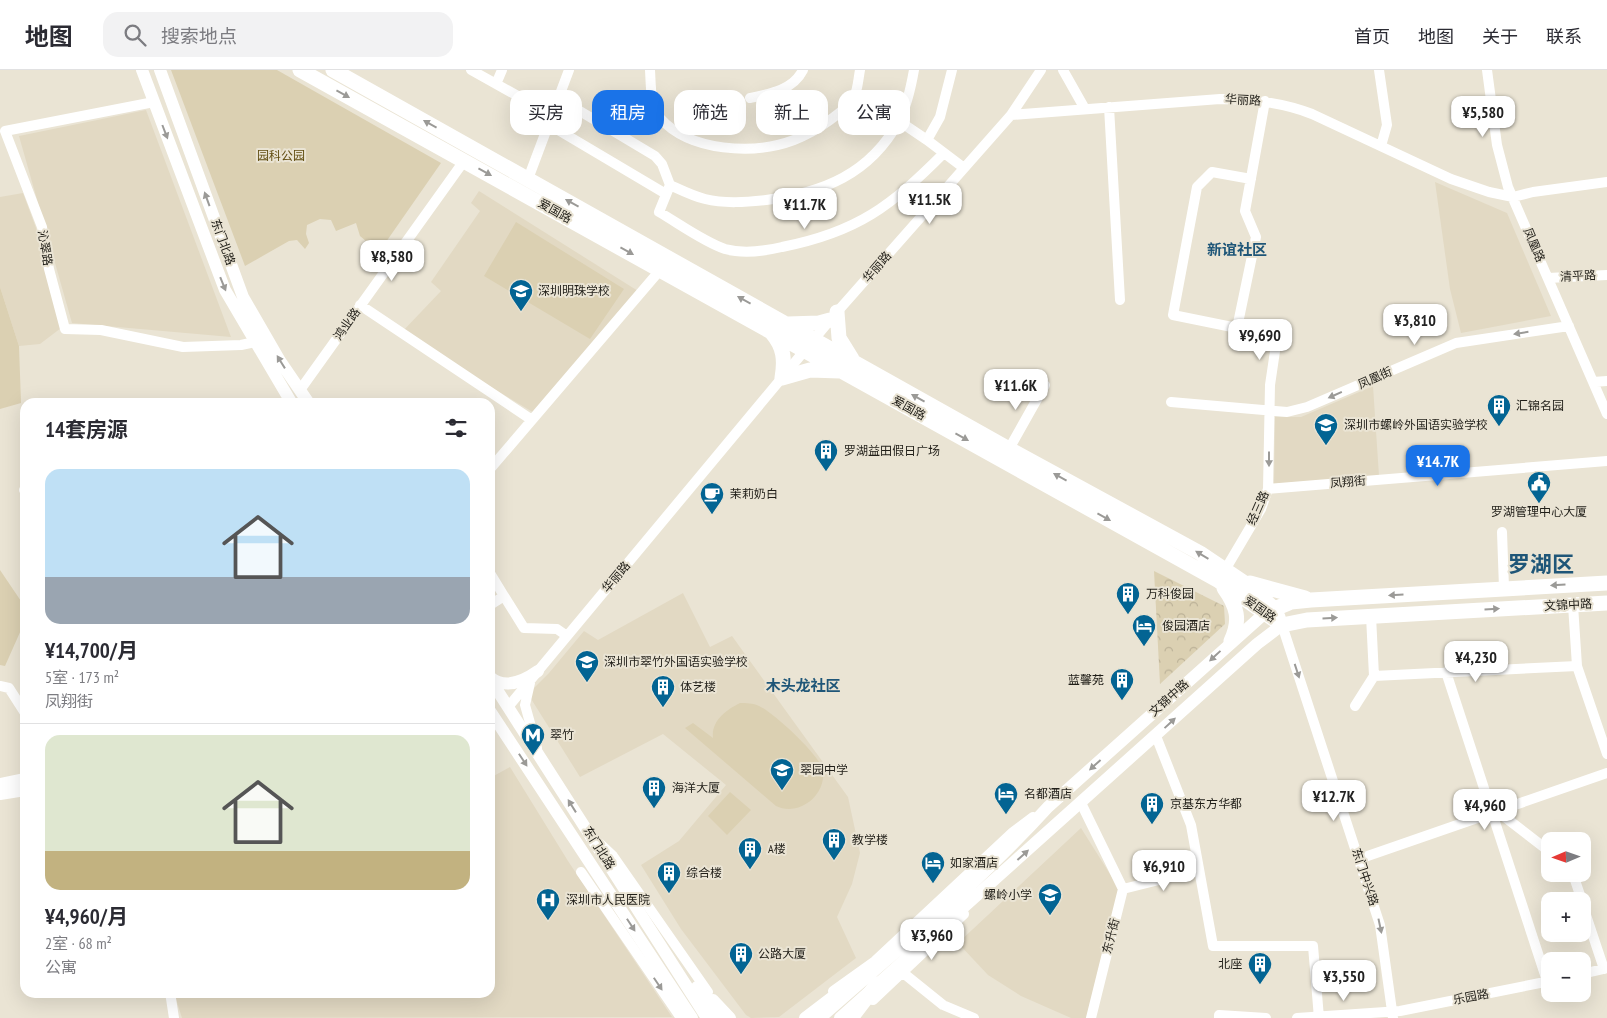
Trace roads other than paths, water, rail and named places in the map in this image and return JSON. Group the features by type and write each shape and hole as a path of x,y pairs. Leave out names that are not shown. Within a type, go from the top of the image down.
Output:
{"highway":[{"name":"爱国路","path":"300,70 770,330 810,344"},
{"name":"爱国路","path":"333,70 786,324 810,344 849,367 1222,575 1243,581 1282,625"},
{"path":"770,330 782,347 784,358 782,378 810,370 849,367 834,316 818,324 786,324"},
{"name":"爱国路","path":"849,367 1009,449 1200,553 1222,575 1269,611"},
{"path":"1222,575 1238,614 1231,641"},
{"path":"1243,581 1311,600"},
{"name":"文锦中路","path":"1269,611 1291,602 1311,600 1607,583"},
{"name":"文锦中路","path":"1282,625 1307,620 1607,603"},
{"path":"851,1018 872,980"}],"main road":[{"name":"东门北路","path":"142,70 224,290 289,398"},
{"name":"东门北路","path":"160,70 243,297 305,398"},
{"name":"文锦中路","path":"820,1018 872,980 937,922 1048,807 1231,641 1269,611"},
{"name":"文锦中路","path":"937,922 987,887 1257,644 1282,625"},
{"path":"495,680 502,683 520,682 535,674"},
{"name":"东门北路","path":"495,686 707,1018"},
{"path":"495,715 508,706"},
{"name":"东门北路","path":"495,722 692,1018"},
{"path":"0,784 20,781"},
{"path":"0,794 20,791"},
{"path":"644,921 664,937 697,982 718,1018"},
{"name":"文锦中路","path":"840,1018 872,980"},
{"path":"803,1018 828,1000 872,980"},
{"path":"697,982 730,1018"}],"street":[{"path":"472,70 510,93"},
{"path":"496,84 502,70"},
{"path":"561,90 569,70"},
{"path":"650,70 651,91 655,108 660,118 691,138 720,146 766,147 792,141 815,131 838,114"},
{"path":"750,98 787,88 798,78 803,70"},
{"path":"856,90 860,70"},
{"path":"910,90 914,70"},
{"path":"927,140 940,117 952,70"},
{"path":"1011,115 1041,70"},
{"path":"1063,70 1085,109"},
{"path":"1379,70 1387,125 1381,146"},
{"path":"1382,84 1388,70"},
{"name":"凤凰路","path":"1487,70 1497,145 1513,197 1607,414"},
{"name":"华丽路","path":"508,706 810,344 1011,115 1220,98 1266,101 1306,112 1464,184 1513,197"},
{"path":"1251,178 1212,172 1197,187 1172,315 1237,328 1256,237 1245,211 1266,101"},
{"name":"沁翠路","path":"154,102 4,131 42,227 49,270 65,329 101,330 183,347 241,345 255,342"},
{"path":"1109,107 1120,300"},
{"path":"582,112 655,156 662,164 668,189 658,212 724,248 736,251 770,250 816,239 846,228 879,211 908,190 944,153"},
{"path":"910,128 964,168"},
{"path":"528,179 544,135"},
{"path":"576,135 668,189 719,202 783,198 818,190 842,180 862,167 889,135"},
{"name":"鸿业路","path":"300,390 464,161"},
{"path":"1513,197 1533,192 1607,182"},
{"path":"495,463 661,269"},
{"name":"清平路","path":"1548,278 1607,275"},
{"path":"360,305 532,420"},
{"name":"经三路","path":"1222,575 1261,509 1268,489 1272,362 1279,324 1237,328"},
{"name":"凤凰街","path":"1170,402 1287,412 1307,408 1456,343 1569,326"},
{"path":"1594,382 1607,381"},
{"path":"1009,449 1045,385"},
{"name":"凤翔街","path":"1268,489 1607,461"},
{"path":"1502,532 1504,588"},
{"path":"495,581 524,628 557,629 567,636"},
{"path":"495,602 504,596"},
{"path":"1573,605 1577,666 1607,754"},
{"path":"1355,706 1374,676 1371,616"},
{"name":"东门中兴路","path":"1282,625 1380,924 1393,1015"},
{"path":"1374,676 1577,666"},
{"path":"1446,672 1495,812 1541,956"},
{"path":"535,674 525,705 537,751"},
{"path":"0,686 9,688 20,705"},
{"path":"1156,736 1191,825 1213,946 1313,946 1318,1017"},
{"path":"1359,859 1607,773"},
{"path":"1081,803 1124,889 1199,870"},
{"path":"803,1018 846,980 875,961 1013,832 1048,807"},
{"path":"1495,812 1541,845"},
{"path":"589,833 613,856 697,982 725,1018"},
{"path":"581,872 681,1018"},
{"path":"858,1018 881,990 967,912 987,887"},
{"name":"东升街","path":"1091,1018 1124,889"},
{"path":"1591,928 1605,968 1591,972"},
{"path":"902,972 943,1004 974,1018"},
{"name":"乐园路","path":"1297,1018 1393,1015 1541,983"},
{"path":"171,998 174,1018"},
{"path":"1219,1018 1219,1015 1266,1018"}],"place":[{"name":"深圳明珠学校","path":"521,312"},
{"name":"汇锦名园","path":"1499,427"},
{"name":"深圳市螺岭外国语实验学校","path":"1326,446"},
{"name":"罗湖益田假日广场","path":"826,472"},
{"name":"罗湖管理中心大厦","path":"1539,504"},
{"name":"茉莉奶白","path":"712,515"},
{"name":"万科俊园","path":"1128,615"},
{"name":"俊园酒店","path":"1144,647"},
{"name":"深圳市翠竹外国语实验学校","path":"587,683"},
{"name":"蓝馨苑","path":"1122,701"},
{"name":"体艺楼","path":"663,708"},
{"name":"翠竹","path":"533,756"},
{"name":"翠园中学","path":"782,791"},
{"name":"海洋大厦","path":"654,809"},
{"name":"名都酒店","path":"1006,815"},
{"name":"京基东方华都","path":"1152,825"},
{"name":"教学楼","path":"834,861"},
{"name":"A楼","path":"750,870"},
{"name":"如家酒店","path":"933,884"},
{"name":"综合楼","path":"669,894"},
{"name":"螺岭小学","path":"1050,916"},
{"name":"深圳市人民医院","path":"548,921"},
{"name":"公路大厦","path":"741,975"},
{"name":"北座","path":"1260,985"}],"district":[{"name":"新谊社区","path":"1237,250"},
{"name":"罗湖区","path":"1541,564"},
{"name":"木头龙社区","path":"803,686"}],"park label":[{"name":"园科公园","path":"281,156"}]}
